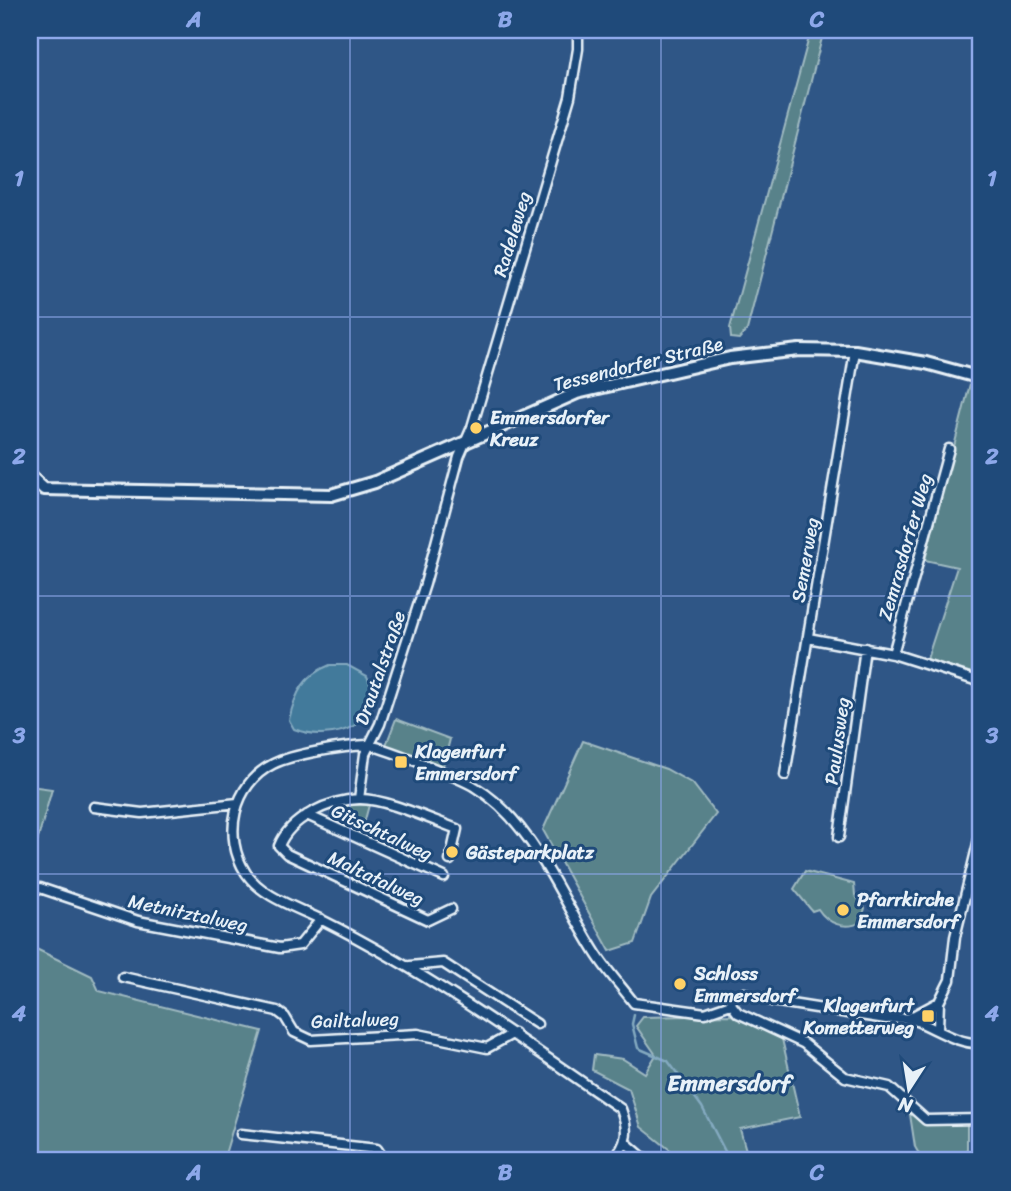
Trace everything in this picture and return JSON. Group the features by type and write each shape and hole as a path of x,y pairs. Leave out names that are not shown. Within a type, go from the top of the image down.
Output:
{"street":[{"name":"Radeleweg","path":"463,445 472,427 570,97 578,49 578,30"},
{"name":"Tessendorfer Straße","path":"44,489 331,495 375,482 577,394 730,358 799,350 855,351 926,363 981,379"},
{"name":"Semerweg","path":"785,775 855,351"},
{"name":"Drautalstraße","path":"463,445 425,584 380,724 369,745 273,764 257,776 238,803 232,828 233,844 247,874 273,896 410,966 514,1032 621,1109 629,1129 625,1142"},
{"name":"Zemrasdorfer Weg","path":"893,654 949,449"},
{"path":"30,476 44,489"},
{"path":"30,490 44,489"},
{"path":"808,638 893,654 981,681"},
{"name":"Paulusweg","path":"839,837 865,648"},
{"path":"359,799 369,745 463,779 493,800 520,828 596,955 634,1003 705,1013 731,1004"},
{"path":"307,815 359,799 416,814 457,829 450,860"},
{"path":"94,807 142,813 238,803"},
{"name":"Maltatalweg","path":"307,815 284,835 279,846 287,854 428,920 451,909"},
{"name":"Gitschtalweg","path":"307,815 444,877"},
{"path":"938,1028 939,1002 950,980 955,937 979,853 981,831"},
{"name":"Metnitztalweg","path":"40,888 138,921 280,948 300,945 321,919"},
{"path":"410,966 443,962 537,1024"},
{"name":"Gailtalweg","path":"123,976 277,1011 285,1017 294,1032 310,1040 418,1034 487,1048 514,1032"},
{"path":"731,1004 733,997 744,993 772,1001 872,1018 909,1018 938,1028 963,1043 981,1043"},
{"path":"909,1018 939,1002"},
{"path":"731,1004 738,1013 803,1043 845,1077 889,1087 926,1120 981,1119"},
{"path":"241,1135 377,1149 385,1161"},
{"path":"613,1161 625,1142 647,1161"}],"green space":[{"path":"811,30 824,30 747,330 739,339 731,338 730,328"},
{"path":"970,384 981,389 981,676 927,659 957,567 925,560"},
{"path":"396,719 450,739 443,766 386,745"},
{"path":"583,741 666,769 693,784 716,814 651,898 635,943 610,951 543,830"},
{"path":"30,786 52,789 30,867"},
{"path":"349,805 369,805 362,831 331,815 333,809"},
{"path":"805,871 854,884 855,895 865,908 861,922 843,926 831,922 818,909 812,911 794,889"},
{"path":"30,946 92,976 99,991 262,1031 223,1161 30,1161"},
{"path":"733,1015 782,1039 800,1117 740,1129 749,1161 684,1161 641,1127 629,1089 592,1070 594,1055 623,1059 645,1073 656,1055 636,1026 643,1017"},
{"path":"909,1108 937,1120 967,1120 967,1161 923,1161 915,1147"}],"water":[{"path":"330,665 347,665 367,676 372,693 371,707 364,718 340,731 325,734 294,729 289,720 298,693 313,674"}],"waterway":[{"path":"634,1015 632,1024 638,1048 668,1061 702,1107 730,1161"}],"place":[{"name":"Emmersdorfer Kreuz","path":"476,428"},
{"name":"Klagenfurt Emmersdorf","path":"401,762"},
{"name":"Gästeparkplatz","path":"452,852"},
{"name":"Pfarrkirche Emmersdorf","path":"843,910"},
{"name":"Schloss Emmersdorf","path":"680,984"},
{"name":"Klagenfurt Kometterweg","path":"928,1016"}],"district":[{"name":"Emmersdorf","path":"729,1083"}]}
